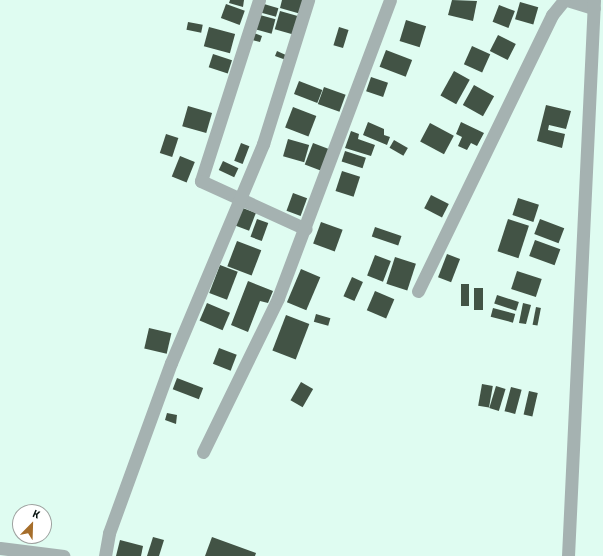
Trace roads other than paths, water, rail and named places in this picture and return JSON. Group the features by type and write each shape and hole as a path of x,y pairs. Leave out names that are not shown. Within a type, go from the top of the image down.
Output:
{"street":[{"path":"259,0 201,181 306,229"},
{"path":"105,556 109,533 171,363 239,198 263,144 308,0"},
{"path":"203,452 278,298 306,229 390,0"},
{"path":"418,291 552,15 566,0 594,4 568,556"},
{"path":"6,552 63,556"}]}
